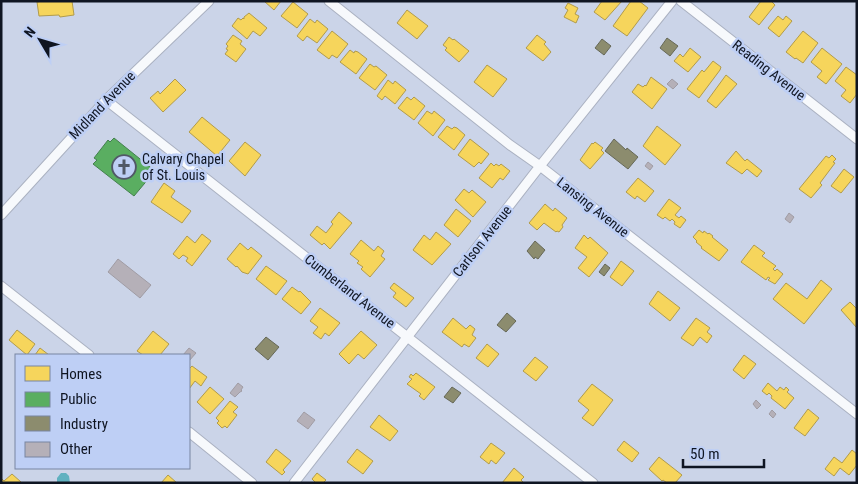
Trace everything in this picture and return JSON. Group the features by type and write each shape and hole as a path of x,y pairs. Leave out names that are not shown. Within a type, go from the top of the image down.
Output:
{"street":[{"name":"Midland Avenue","path":"1,215 106,100 209,1"},
{"name":"Lansing Avenue","path":"329,1 510,145 540,166 857,414"},
{"name":"Carlson Avenue","path":"294,483 540,166 672,1"},
{"name":"Reading Avenue","path":"681,1 857,139"},
{"name":"Cumberland Avenue","path":"106,100 593,483"},
{"path":"1,286 88,354"},
{"path":"190,433 252,483"}],"water":[{"path":"61,473 66,473 69,476 70,483 57,483 57,478"}],"building: Homes":[{"path":"72,1 74,15 60,17 59,15 39,16 37,2"},
{"path":"264,1 281,1 274,10"},
{"path":"602,1 622,1 605,20 594,12"},
{"path":"631,1 639,1 648,8 627,36 613,26"},
{"path":"761,1 771,1 775,5 759,25 749,17"},
{"path":"293,2 308,14 297,28 281,16"},
{"path":"568,3 578,8 575,14 579,16 576,23 564,17 568,10 565,8"},
{"path":"407,10 428,26 417,39 397,23"},
{"path":"249,13 267,28 260,36 253,31 247,39 232,26 238,18 244,19"},
{"path":"778,16 783,20 786,16 792,21 779,37 768,28"},
{"path":"310,19 315,23 317,20 328,29 317,43 307,36 303,41 297,36"},
{"path":"332,31 348,44 337,58 332,55 329,59 317,50"},
{"path":"803,31 818,43 803,63 786,52"},
{"path":"233,35 242,41 240,44 246,49 236,62 225,54 228,50 226,49 228,46 226,44"},
{"path":"537,35 546,42 544,44 551,52 543,61 526,48"},
{"path":"449,37 469,51 459,62 445,50 447,48 443,45"},
{"path":"690,48 701,57 688,72 674,61 680,54 683,57"},
{"path":"822,48 842,64 826,84 817,77 822,71 811,62"},
{"path":"350,50 354,53 355,51 358,52 367,59 356,74 340,62"},
{"path":"713,61 721,67 720,70 699,98 687,89 702,70 704,72"},
{"path":"370,64 374,67 376,66 387,75 375,90 359,78"},
{"path":"487,65 507,79 493,97 474,82"},
{"path":"846,67 857,75 857,94 850,103 841,96 846,90 835,81"},
{"path":"726,75 737,84 716,108 707,101"},
{"path":"651,77 667,89 652,109 632,92 638,84 643,87 646,86"},
{"path":"175,79 186,90 163,112 150,98 158,91 160,94"},
{"path":"388,80 393,84 395,81 406,90 395,104 385,96 382,100 377,96"},
{"path":"407,97 411,100 414,97 425,106 414,120 398,108"},
{"path":"427,111 432,114 434,111 445,120 433,136 418,123"},
{"path":"202,117 230,140 217,156 189,132"},
{"path":"447,126 452,129 454,127 457,128 465,135 454,150 438,137"},
{"path":"657,126 681,145 665,165 643,146"},
{"path":"470,139 489,154 481,164 479,162 474,167 458,155"},
{"path":"245,142 261,155 245,176 229,161"},
{"path":"595,142 603,148 601,150 604,153 590,169 580,160 592,143"},
{"path":"736,151 745,161 747,159 762,171 757,177 747,169 742,174 726,163"},
{"path":"832,155 836,159 833,162 835,163 820,183 822,185 811,198 799,189 826,156 829,158"},
{"path":"491,163 494,166 501,164 510,171 503,180 500,178 492,188 479,178"},
{"path":"844,169 854,177 841,193 831,186"},
{"path":"638,178 654,191 645,202 637,196 635,199 626,192"},
{"path":"164,183 175,191 171,197 191,211 182,223 151,202"},
{"path":"464,189 469,193 472,190 486,202 473,217 455,200"},
{"path":"669,199 681,208 675,215 679,218 681,216 686,220 680,228 674,224 675,222 672,219 670,221 665,217 663,219 657,215"},
{"path":"545,204 553,211 555,208 567,218 559,232 556,232 544,223 537,230 529,223"},
{"path":"456,209 471,221 458,237 444,225"},
{"path":"339,212 352,223 330,249 310,235 317,226 326,233 333,224 331,222"},
{"path":"699,230 703,233 704,231 709,233 728,250 719,261 696,242 693,237"},
{"path":"436,232 451,244 432,265 413,250 424,235 430,240"},
{"path":"202,234 211,241 192,266 186,261 188,258 185,256 183,255 179,259 173,254 187,236 195,243"},
{"path":"584,235 588,239 590,237 608,253 589,277 578,268 587,257 575,248"},
{"path":"361,240 374,251 378,246 384,251 381,256 385,259 370,277 361,269 363,267 357,263 359,261 350,254"},
{"path":"240,243 248,250 251,247 262,256 248,274 242,272 227,259"},
{"path":"754,245 765,253 762,256 776,266 773,269 775,271 777,269 783,274 775,284 768,280 770,278 768,277 766,280 741,262"},
{"path":"621,261 634,271 622,286 610,277"},
{"path":"266,266 287,281 276,295 256,279"},
{"path":"821,280 832,289 804,324 773,299 786,283 807,299"},
{"path":"394,283 414,298 406,307 393,297 396,293 390,288"},
{"path":"292,287 300,291 311,302 301,314 282,299"},
{"path":"658,291 680,308 670,321 649,304"},
{"path":"850,302 857,309 857,328 841,310"},
{"path":"320,308 340,323 329,336 325,333 321,339 313,333 318,327 310,321"},
{"path":"453,318 466,329 470,325 475,329 472,335 476,338 469,347 464,344 462,347 442,332"},
{"path":"696,318 710,328 707,332 712,336 707,343 700,337 693,346 681,338"},
{"path":"17,330 35,344 26,354 9,340"},
{"path":"153,331 169,344 161,354 142,354 137,351"},
{"path":"361,331 377,345 364,359 358,354 349,364 339,354"},
{"path":"487,344 499,354 488,367 476,358"},
{"path":"40,348 48,354 36,354"},
{"path":"744,355 756,364 744,379 733,370"},
{"path":"535,357 548,367 536,381 523,371"},
{"path":"192,366 207,377 201,386 195,381 190,388 190,368"},
{"path":"416,373 435,387 424,400 419,396 421,394 407,384 412,379 409,377 411,374 413,376"},
{"path":"768,383 777,391 780,387 784,390 786,387 789,390 787,392 794,398 785,409 771,398 772,396 769,393 767,395 762,391"},
{"path":"592,384 613,400 593,426 582,418 589,410 578,401"},
{"path":"210,387 224,399 210,414 197,402"},
{"path":"230,401 238,407 233,412 237,415 227,428 225,426 222,428 217,423 219,421 216,418"},
{"path":"808,409 819,418 805,436 794,428"},
{"path":"379,415 398,431 390,441 370,427"},
{"path":"624,441 639,453 632,462 617,450"},
{"path":"491,443 505,453 496,464 491,460 489,464 480,457"},
{"path":"276,449 291,461 283,470 285,472 282,475 266,462"},
{"path":"357,449 373,461 363,474 347,462"},
{"path":"852,450 857,454 857,465 849,475 840,468 834,476 825,469 834,457 842,463"},
{"path":"659,457 682,475 675,483 662,481 649,469"},
{"path":"514,468 524,477 521,480 524,483 502,483"},
{"path":"317,473 326,480 323,483 316,483 312,479"},
{"path":"12,474 20,483 1,483 1,478 4,481"},
{"path":"168,475 177,483 161,483"}],"building: Public":[{"name":"Calvary Chapel of St. Louis","path":"114,138 155,171 134,196 93,164 97,160 94,158 108,140 110,142"}],"building: Industry":[{"path":"667,38 678,46 670,56 660,48"},
{"path":"602,39 611,46 604,55 595,48"},
{"path":"614,139 626,150 627,148 638,157 628,169 605,151"},
{"path":"535,241 545,250 538,259 535,257 534,259 527,251"},
{"path":"605,264 610,268 604,276 599,272"},
{"path":"507,313 516,321 506,332 497,325"},
{"path":"266,337 279,347 268,360 255,349"},
{"path":"452,387 461,393 453,403 444,397"}],"building: Other":[{"path":"672,79 678,84 673,89 667,84"},
{"path":"648,162 653,166 650,170 645,166"},
{"path":"789,213 794,217 790,223 785,219"},
{"path":"118,259 151,285 140,298 108,272"},
{"path":"189,348 196,353 190,360 190,354 184,354"},
{"path":"238,383 243,387 242,391 235,397 230,393"},
{"path":"756,400 761,405 757,409 753,404"},
{"path":"772,410 776,414 773,418 769,414"},
{"path":"304,412 315,420 308,429 297,421"}],"place":[{"name":"Calvary Chapel of St. Louis","path":"124,167"}]}
